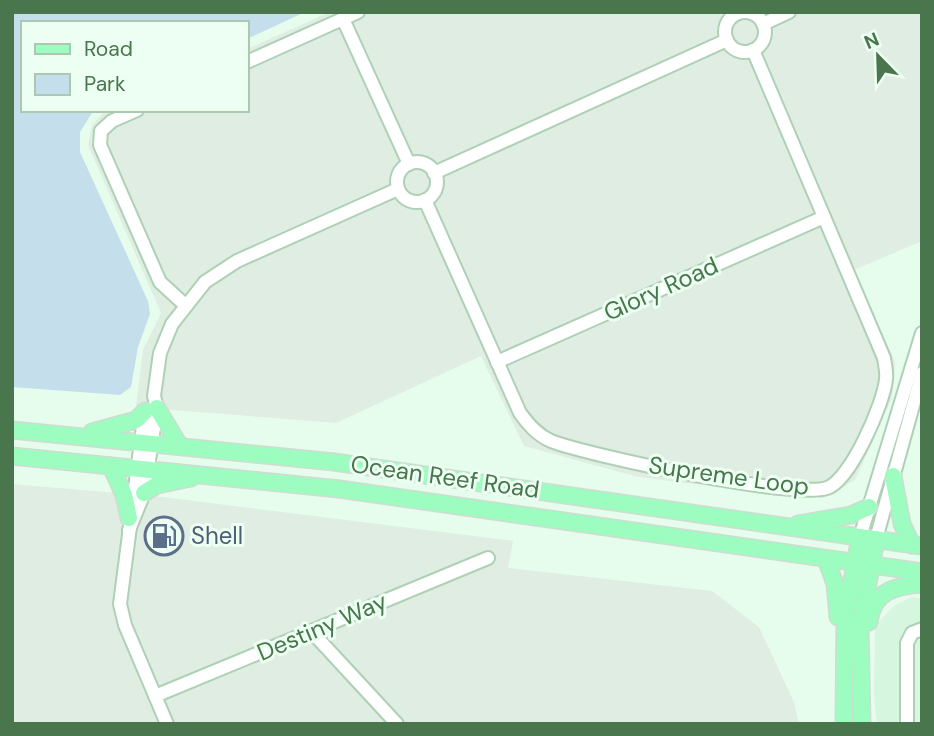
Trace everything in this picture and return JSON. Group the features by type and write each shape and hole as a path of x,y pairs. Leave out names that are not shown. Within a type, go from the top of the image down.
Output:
{"main road":[{"path":"80,436 131,422 152,405 179,445"},
{"name":"Ocean Reef Road","path":"12,430 145,441 334,462 917,545"},
{"name":"Ocean Reef Road","path":"12,456 353,491 922,572"},
{"path":"111,466 124,495 129,524"},
{"path":"144,493 157,485 204,475"},
{"path":"894,476 902,524 917,545"},
{"path":"782,526 851,514 869,507"},
{"path":"843,647 868,538"},
{"path":"826,559 835,584 843,647 844,724"},
{"path":"862,564 859,690 862,724"},
{"path":"859,690 870,611 875,600 888,590 922,584"}],"street":[{"path":"248,62 358,12"},
{"path":"763,24 789,12"},
{"path":"738,13 754,14 763,24 765,36 753,50 735,50 727,40 726,27 738,13"},
{"path":"343,19 409,164"},
{"path":"434,173 727,40"},
{"name":"Supreme Loop","path":"425,200 520,413 531,428 550,440 678,472 806,491 829,488 845,477 860,452 886,381 884,358 753,50"},
{"path":"132,112 112,121 101,131 100,145 160,282 185,305"},
{"path":"409,164 425,164 434,173 436,185 425,200 412,201 398,189 398,176 409,164"},
{"path":"167,724 125,625 120,604 129,524 160,354 172,324 205,282 237,261 398,189"},
{"name":"Glory Road","path":"497,362 824,217"},
{"path":"868,538 869,507 922,333"},
{"path":"868,538 894,476 922,373"},
{"path":"129,524 144,493 141,469"},
{"name":"Destiny Way","path":"155,696 488,558"},
{"path":"907,724 907,643 912,633 922,629"},
{"path":"310,631 397,724"}],"shaded area":[{"path":"330,12 922,12 922,241 854,270 895,362 892,398 855,480 823,498 798,497 638,477 524,446 481,356 336,423 136,407 143,350 161,313 88,145 92,125 104,112 248,112 248,49"},
{"path":"12,484 163,497 513,541 508,568 712,591 759,627 794,702 799,724 12,724"},
{"path":"912,597 922,599 922,724 877,724 874,696 875,626 894,606"}],"green space":[{"path":"12,12 305,12 248,39 248,21 21,21 21,112 93,112 80,132 80,152 148,301 150,314 138,347 131,387 120,395 12,387"}],"place":[{"name":"Shell","path":"164,536"}]}
